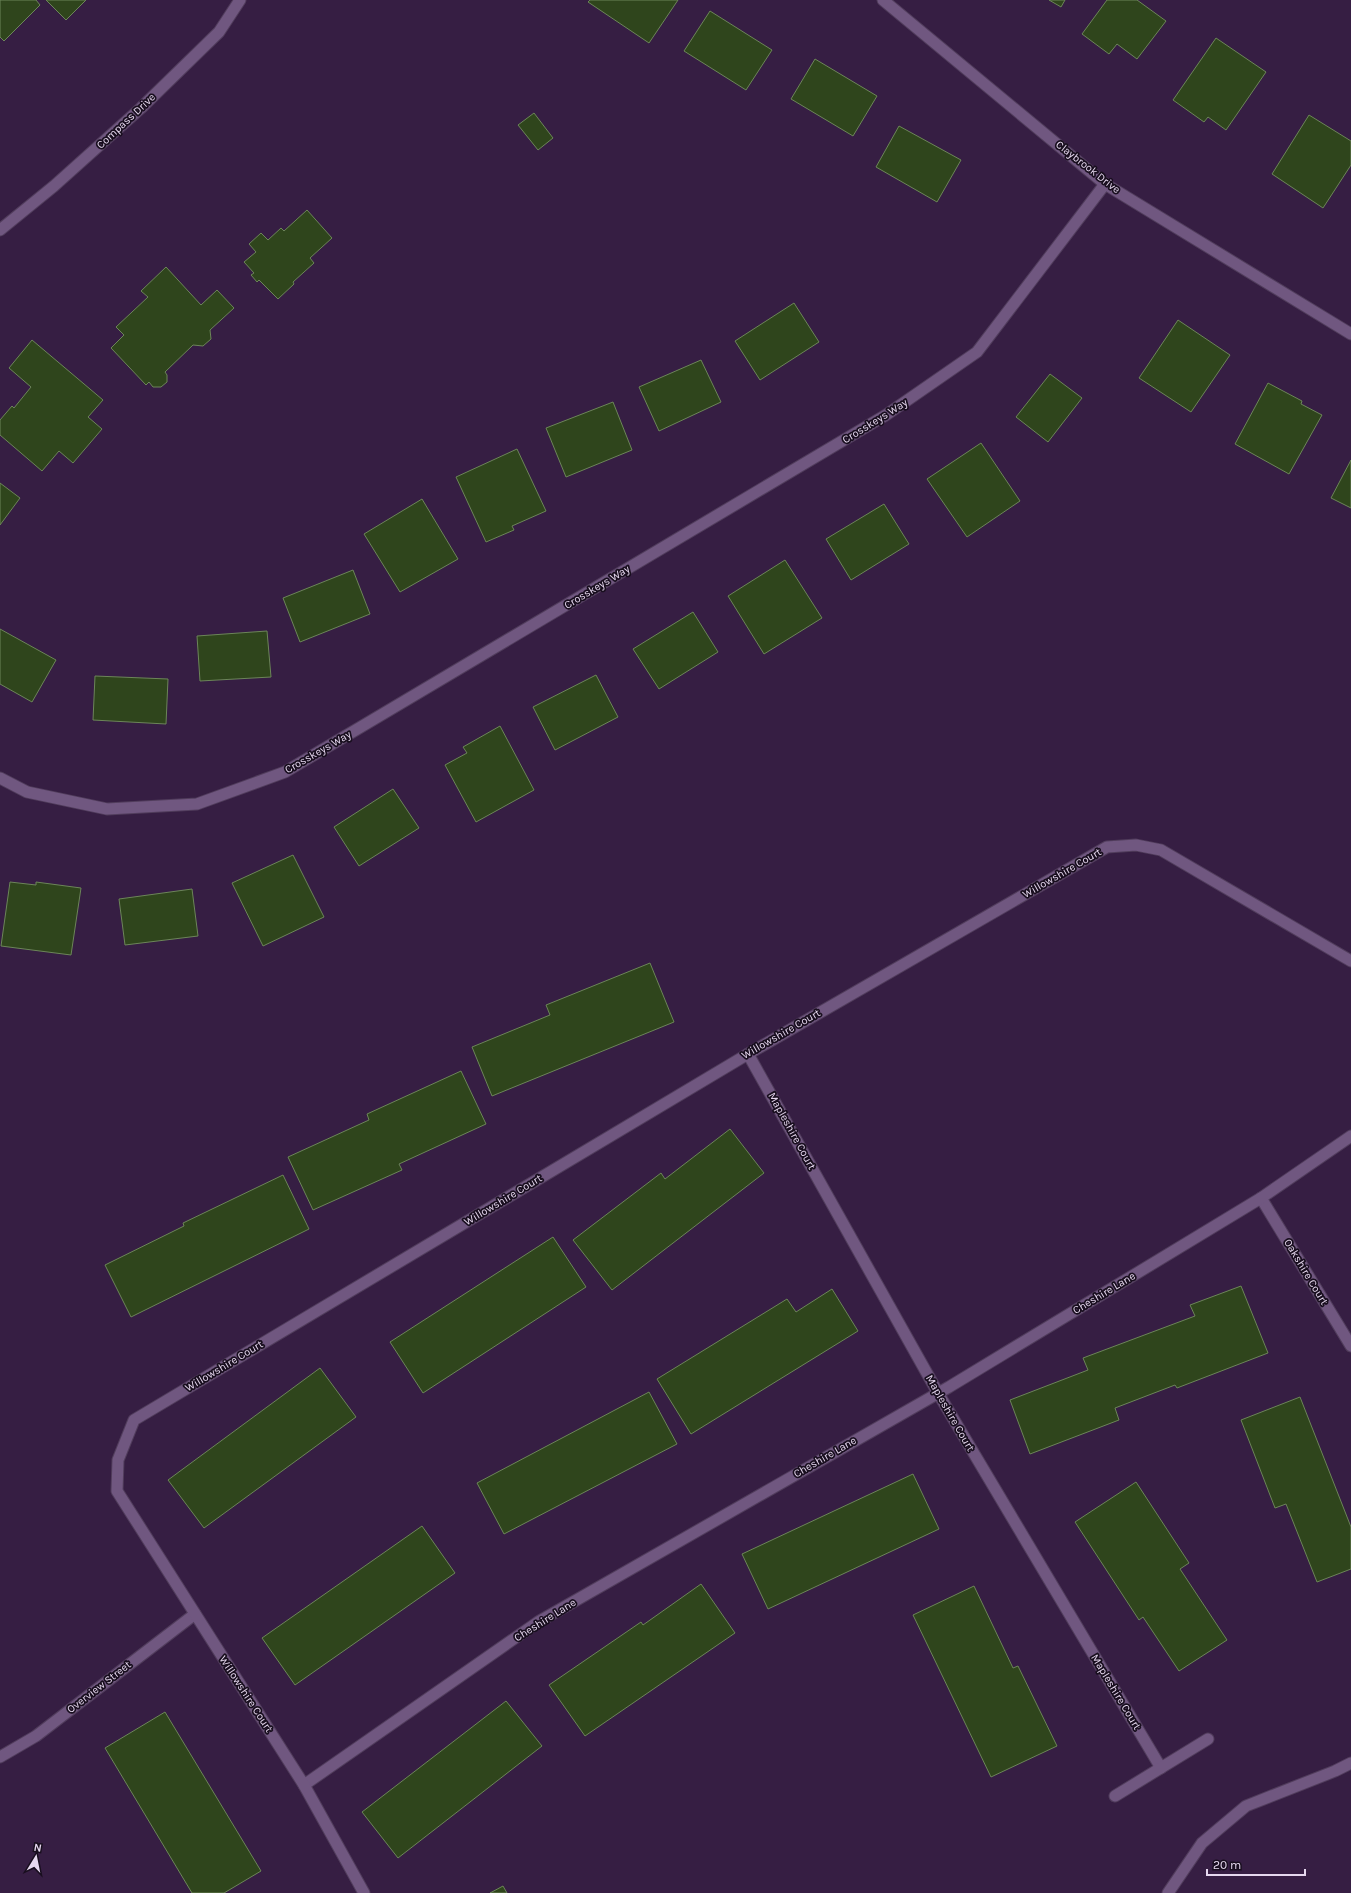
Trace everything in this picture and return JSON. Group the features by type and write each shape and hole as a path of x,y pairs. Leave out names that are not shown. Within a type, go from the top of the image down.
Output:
{"street":[{"name":"Compass Drive","path":"0,230 54,186 141,108 219,32 240,0"},
{"name":"Claybrook Drive","path":"883,0 1105,184 1351,334"},
{"name":"Crosskeys Way","path":"0,778 27,792 107,809 196,804 285,772 886,415 977,352 1105,184"},
{"name":"Willowshire Court","path":"364,1893 304,1785 117,1491 118,1460 134,1420 748,1054 1107,847 1136,845 1161,850 1351,961"},
{"name":"Mapleshire Court","path":"748,1054 938,1393 1161,1768"},
{"name":"Cheshire Lane","path":"304,1785 538,1622 938,1393 1261,1198 1351,1136"},
{"name":"Oakshire Court","path":"1261,1198 1351,1346"},
{"name":"Overview Street","path":"0,1757 36,1736 195,1614"},
{"path":"1115,1796 1208,1739"},
{"path":"1168,1893 1202,1843 1246,1806 1335,1771 1351,1763"}],"building":[{"path":"0,0 36,0 40,5 4,41 0,37"},
{"path":"46,0 86,0 66,20"},
{"path":"590,0 678,0 649,43 588,2"},
{"path":"1049,0 1065,0 1061,7"},
{"path":"1107,0 1137,0 1166,21 1137,59 1117,44 1109,54 1082,34"},
{"path":"710,11 772,50 746,90 684,51"},
{"path":"1216,38 1266,72 1226,130 1208,117 1204,122 1173,100"},
{"path":"815,59 877,96 853,136 791,99"},
{"path":"534,113 553,138 538,150 518,125"},
{"path":"1309,115 1351,141 1351,165 1323,208 1272,174"},
{"path":"899,126 961,160 937,202 876,167"},
{"path":"307,210 332,238 310,258 314,263 293,282 294,284 278,299 259,280 257,282 251,275 254,273 244,262 256,252 249,244 261,233 268,240 281,228 284,231"},
{"path":"166,267 201,305 217,290 234,308 210,330 211,339 203,346 193,345 165,372 167,375 167,382 161,387 153,387 149,382 146,385 111,348 124,335 116,327 148,297 141,291"},
{"path":"794,303 819,342 760,380 735,341"},
{"path":"1178,320 1230,355 1191,412 1139,378"},
{"path":"32,340 103,400 88,417 102,429 73,463 59,451 42,471 0,435 0,420 12,406 14,408 31,387 9,368"},
{"path":"701,360 721,402 659,431 639,387"},
{"path":"1050,374 1082,398 1048,442 1016,417"},
{"path":"1268,383 1302,401 1301,404 1322,415 1289,474 1235,444"},
{"path":"613,402 632,450 566,477 546,428"},
{"path":"981,443 1020,501 967,537 927,479"},
{"path":"517,449 546,511 512,526 514,530 486,542 456,477"},
{"path":"1351,460 1351,508 1331,498"},
{"path":"0,483 20,498 0,525"},
{"path":"422,499 458,559 400,592 364,534"},
{"path":"884,504 909,544 851,580 826,539"},
{"path":"785,560 822,618 764,654 728,596"},
{"path":"353,570 370,614 300,642 283,598"},
{"path":"693,612 718,652 659,689 633,649"},
{"path":"0,629 56,660 32,702 0,684"},
{"path":"267,631 271,677 200,681 197,636"},
{"path":"596,675 618,717 555,750 533,707"},
{"path":"95,676 168,679 166,724 93,720"},
{"path":"500,726 534,790 476,822 445,765 467,753 463,747"},
{"path":"393,789 419,828 359,866 334,827"},
{"path":"293,855 324,917 263,946 232,883"},
{"path":"10,882 36,885 36,882 81,888 71,955 1,946"},
{"path":"192,889 198,936 125,945 119,899"},
{"path":"650,963 674,1022 492,1096 472,1047 550,1015 546,1005"},
{"path":"461,1071 486,1124 399,1164 402,1170 313,1210 288,1157 369,1120 367,1114"},
{"path":"730,1129 764,1173 612,1290 573,1240 661,1173 665,1179"},
{"path":"283,1175 309,1229 131,1317 105,1265 184,1226 183,1223"},
{"path":"553,1237 586,1287 423,1393 390,1342"},
{"path":"1241,1286 1268,1353 1177,1388 1175,1385 1115,1408 1119,1420 1030,1454 1010,1400 1088,1370 1083,1358 1195,1316 1190,1305"},
{"path":"832,1289 858,1331 691,1434 657,1379 787,1299 796,1312"},
{"path":"320,1368 356,1417 204,1528 168,1480"},
{"path":"649,1392 677,1444 504,1534 477,1483"},
{"path":"1300,1397 1351,1527 1351,1569 1317,1582 1286,1504 1275,1508 1241,1420"},
{"path":"913,1474 939,1529 768,1609 742,1554"},
{"path":"1136,1482 1189,1563 1180,1569 1227,1640 1179,1671 1143,1617 1139,1620 1075,1522"},
{"path":"422,1526 455,1573 295,1685 262,1638"},
{"path":"701,1584 735,1633 585,1736 549,1685 641,1622 643,1625"},
{"path":"974,1586 1013,1668 1018,1666 1057,1746 991,1777 913,1615"},
{"path":"506,1701 542,1746 398,1858 362,1812"},
{"path":"165,1712 261,1871 224,1893 192,1893 105,1748"},
{"path":"503,1886 507,1893 490,1893"}]}
